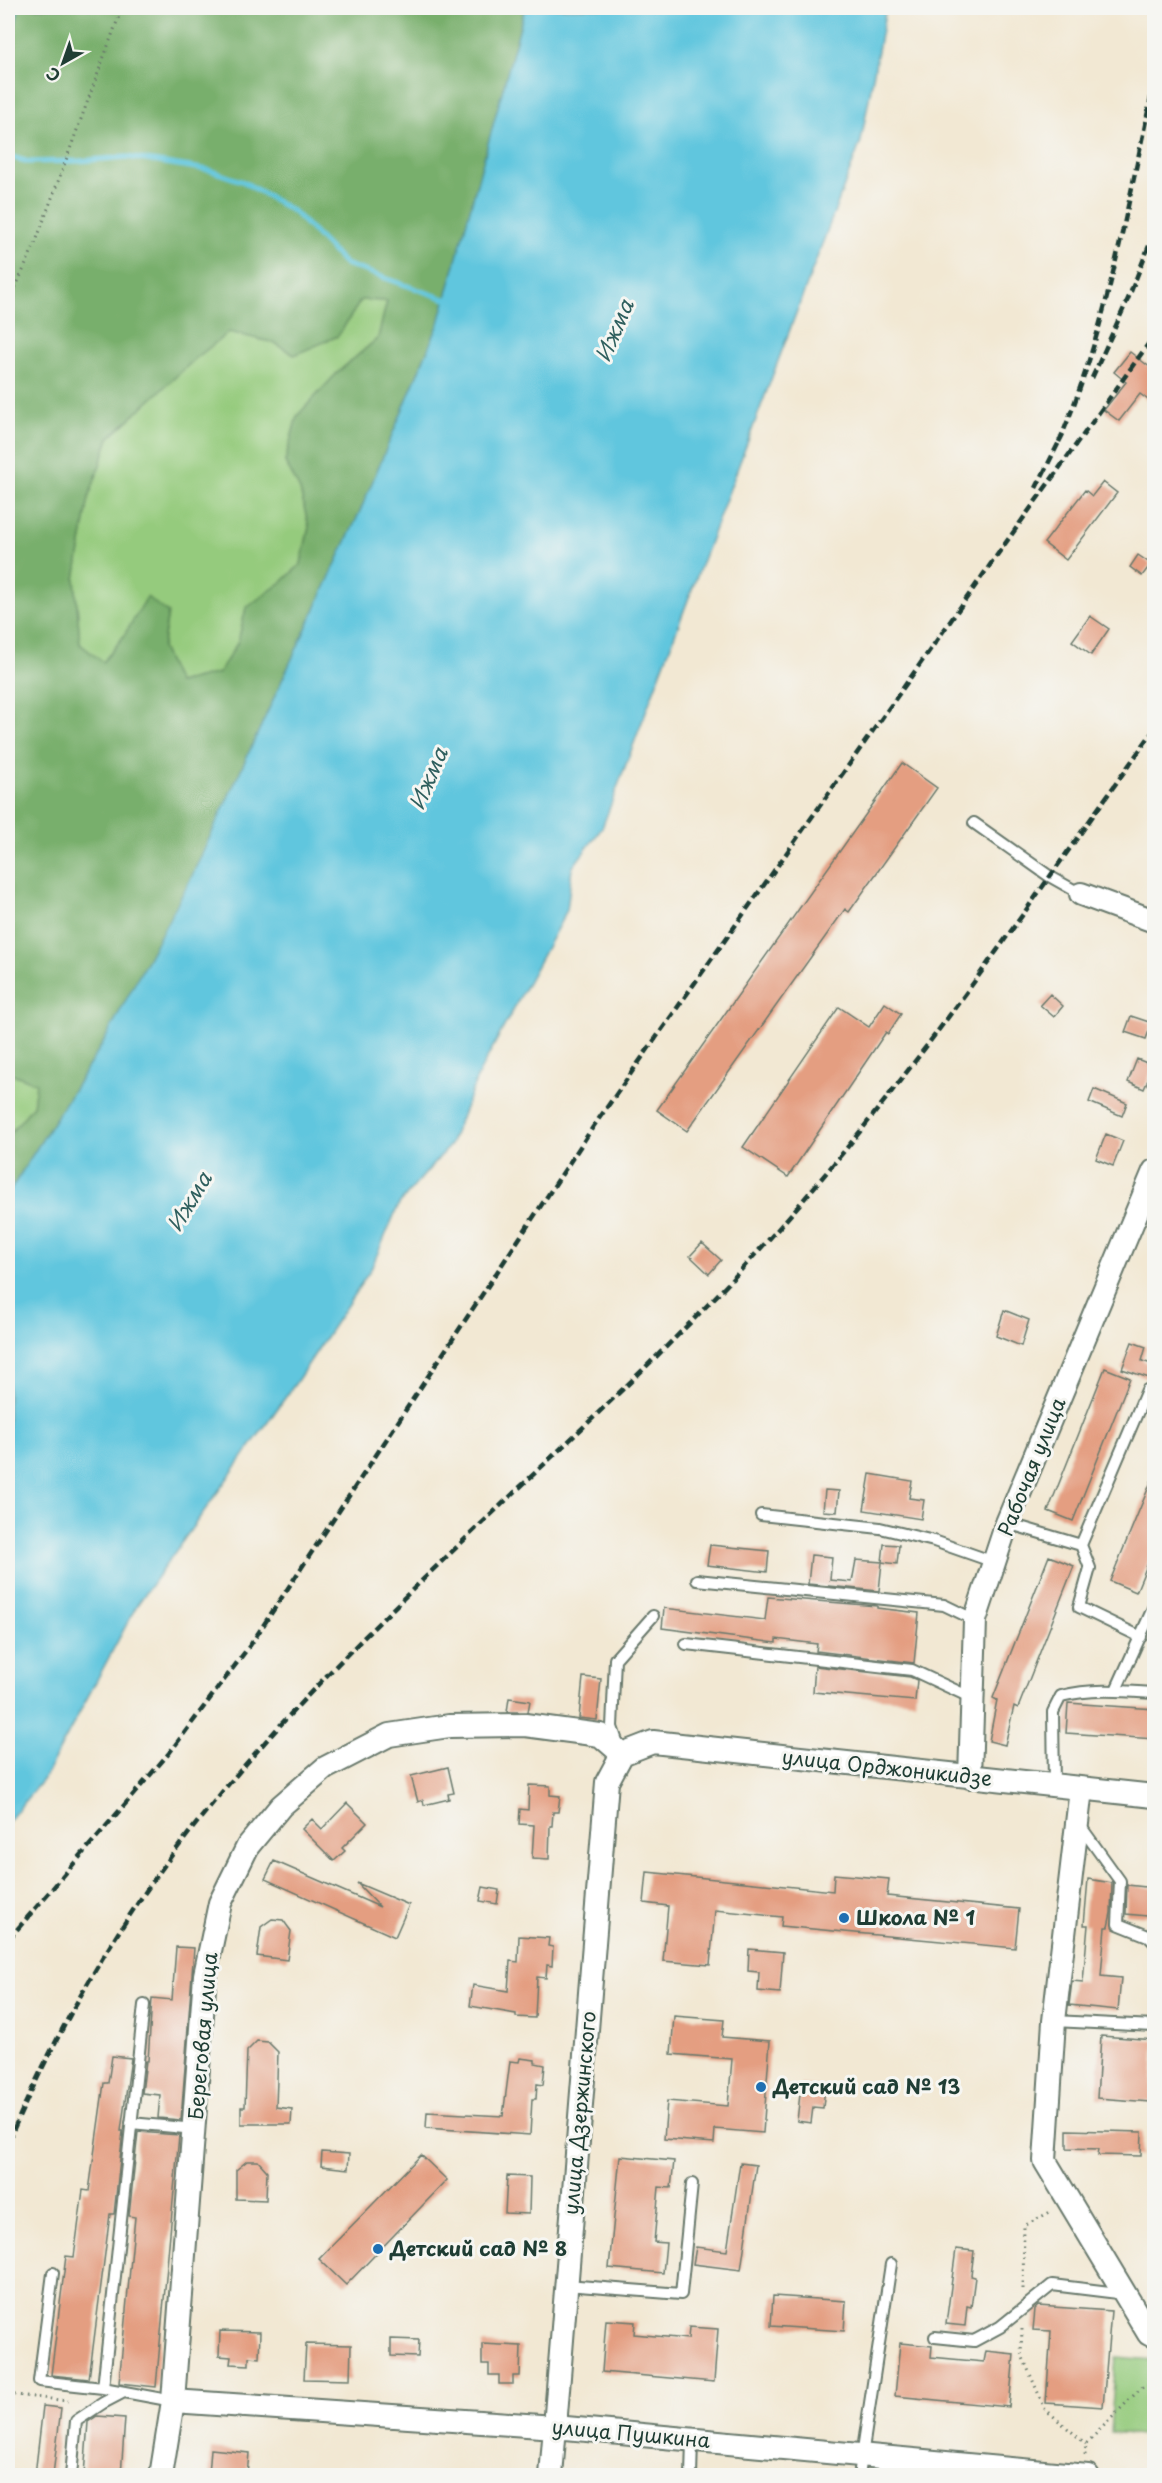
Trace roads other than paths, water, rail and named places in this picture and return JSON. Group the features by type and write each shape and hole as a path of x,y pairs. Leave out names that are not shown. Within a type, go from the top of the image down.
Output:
{"street":[{"path":"1081,894 1155,921"},
{"name":"Рабочая улица","path":"970,1777 975,1620 1007,1523 1155,1171"},
{"name":"Береговая улица","path":"161,2475 173,2401 205,1975 220,1904 248,1846 281,1806 325,1768 389,1735 449,1726 525,1725 600,1735 622,1754"},
{"name":"улица Орджоникидзе","path":"622,1754 653,1742 1155,1796"},
{"name":"улица Дзержинского","path":"551,2475 607,1782 622,1754"},
{"path":"1081,1789 1054,2021 1045,2162 1149,2334 1155,2336"},
{"name":"улица Пушкина","path":"173,2401 555,2427 692,2440 861,2466 1086,2475"}],"lane":[{"path":"974,823 1049,876 1081,894"},
{"path":"1141,1637 1079,1607 1090,1568 1081,1545 1147,1390 1155,1394"},
{"path":"761,1515 880,1528 934,1541 994,1562"},
{"path":"1007,1523 1081,1545"},
{"path":"697,1580 944,1605 975,1620"},
{"path":"1116,1690 1155,1606"},
{"path":"622,1754 612,1727 615,1659 653,1616"},
{"path":"686,1644 912,1670 972,1698"},
{"path":"1054,1786 1053,1712 1062,1696 1081,1691 1116,1690 1155,1693"},
{"path":"1077,1821 1120,1881 1118,1924 1148,1936 1155,1942"},
{"path":"103,2388 144,2005"},
{"path":"1054,2021 1155,2026"},
{"path":"131,2124 195,2129"},
{"path":"567,2285 681,2294 692,2184"},
{"path":"861,2466 891,2264"},
{"path":"53,2273 39,2381 103,2388 173,2401"},
{"path":"934,2337 974,2342 1000,2327 1052,2286 1126,2294"},
{"path":"71,2475 76,2421 124,2392"},
{"path":"691,2475 692,2440"}],"water":[{"path":"8,8 19,8 13,36 8,38"},
{"name":"Ижма","path":"525,8 886,8 861,141 602,828 572,868 567,910 479,1073 450,1145 399,1204 371,1269 295,1384 137,1605 46,1775 8,1822 8,1194 103,1043 191,878 361,509 439,323"}],"waterway":[{"path":"8,156 29,162 127,157 209,170 244,182 294,212 345,264 451,301"}],"railway":[{"path":"1059,442 1091,355 1115,265 1154,84"},
{"path":"1092,378 1128,299 1154,233"},
{"path":"8,1940 170,1752 251,1644 593,1127 1154,336"},
{"path":"1036,488 1063,434"},
{"path":"8,2142 62,2030 103,1958 172,1855 234,1778 368,1633 654,1359 783,1224 840,1156 948,1017 1154,730"}],"place":[{"name":"Школа № 1","path":"844,1918"},
{"name":"Детский сад № 13","path":"761,2087"},
{"name":"Детский сад № 8","path":"378,2249"}]}
